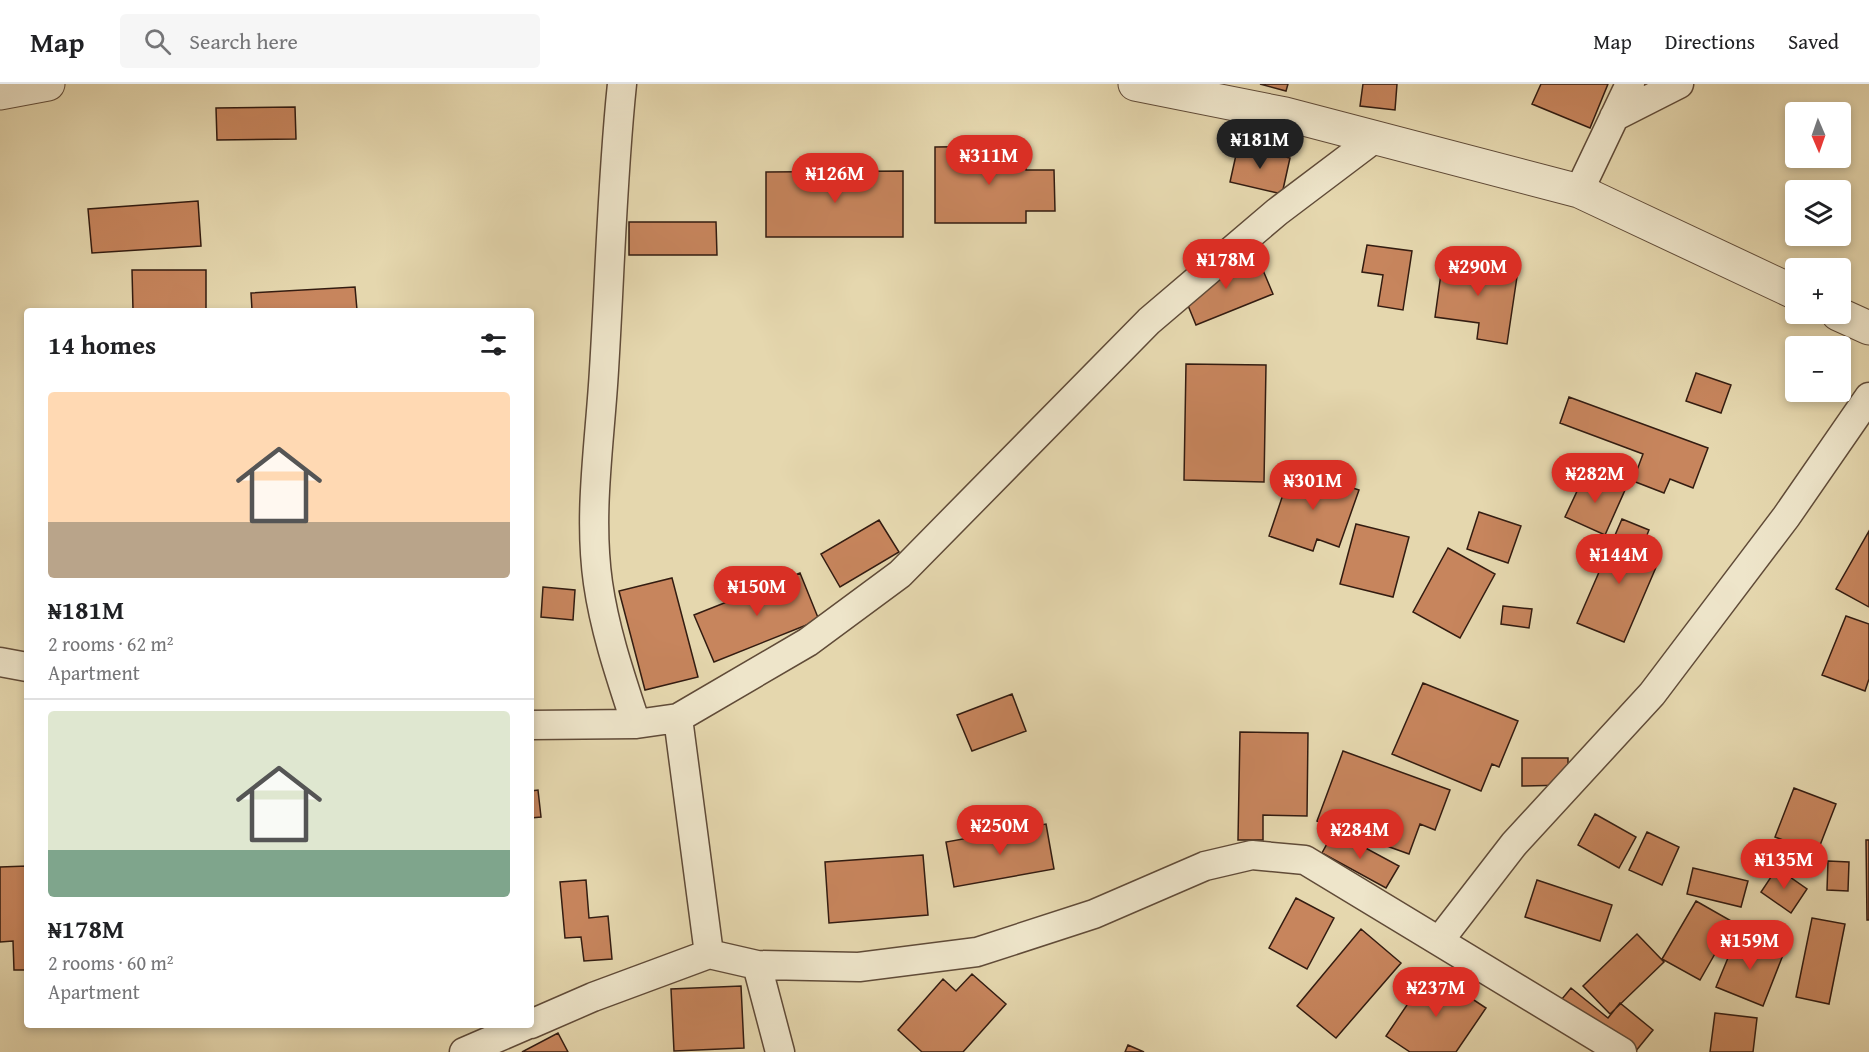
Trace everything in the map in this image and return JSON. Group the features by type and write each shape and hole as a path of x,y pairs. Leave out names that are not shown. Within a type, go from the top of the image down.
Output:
{"street":[{"path":"0,93 48,84"},
{"path":"622,84 614,157 604,371 594,503 598,583 613,656 636,724"},
{"path":"1135,84 1285,114 1580,191 1785,288"},
{"path":"1580,191 1630,84"},
{"path":"1614,117 1679,84"},
{"path":"534,725 636,724 678,718 808,642 900,574 1149,321 1277,212 1375,138"},
{"path":"1851,320 1869,328"},
{"path":"1439,941 1514,844 1652,694 1793,508 1869,397"},
{"path":"0,662 24,666"},
{"path":"678,718 709,954"},
{"path":"534,1022 593,997 709,954 758,965 859,967 977,952 1094,914 1205,866 1252,855 1305,860 1622,1052"},
{"path":"758,965 780,1052"},
{"path":"464,1052 521,1028"}],"building":[{"path":"1260,84 1288,84 1286,91"},
{"path":"1363,84 1397,84 1395,110 1360,106"},
{"path":"1541,84 1608,84 1590,128 1532,104"},
{"path":"295,107 296,139 217,140 216,108"},
{"path":"1025,146 1026,170 1054,170 1055,211 1026,211 1026,223 935,223 935,147"},
{"path":"1238,146 1290,158 1282,194 1230,182"},
{"path":"903,171 903,237 766,237 766,172"},
{"path":"198,201 201,246 92,253 88,209"},
{"path":"629,222 716,222 717,255 629,255"},
{"path":"1367,245 1412,251 1403,310 1378,306 1383,275 1362,272"},
{"path":"1257,256 1273,294 1196,325 1180,286"},
{"path":"1443,259 1518,270 1507,344 1477,339 1479,323 1435,317"},
{"path":"132,270 206,270 206,308 133,308"},
{"path":"355,287 357,308 252,308 251,293"},
{"path":"1186,364 1266,365 1264,482 1184,480"},
{"path":"1696,373 1731,385 1721,413 1686,401"},
{"path":"1569,397 1708,448 1693,488 1670,479 1664,493 1633,481 1643,454 1560,423"},
{"path":"1292,468 1359,490 1339,547 1317,539 1313,551 1269,536"},
{"path":"1586,472 1625,490 1605,535 1565,517"},
{"path":"1479,512 1521,526 1508,563 1467,549"},
{"path":"1622,519 1649,530 1638,557 1657,565 1624,642 1577,623"},
{"path":"879,520 899,552 840,587 821,554"},
{"path":"1356,524 1409,537 1393,597 1340,584"},
{"path":"1869,531 1869,607 1836,589"},
{"path":"1448,548 1495,574 1460,638 1413,612"},
{"path":"800,573 819,620 714,662 694,615"},
{"path":"672,578 698,677 645,690 619,591"},
{"path":"543,587 575,590 573,620 541,617"},
{"path":"1503,606 1532,609 1529,628 1501,624"},
{"path":"1846,616 1869,624 1869,679 1865,691 1822,675"},
{"path":"1423,683 1518,721 1499,767 1492,764 1481,791 1392,754"},
{"path":"1012,694 1026,731 972,751 957,715"},
{"path":"1240,732 1308,733 1307,816 1263,815 1263,840 1238,840"},
{"path":"1343,751 1450,790 1435,830 1420,824 1409,854 1317,821"},
{"path":"1522,758 1568,758 1568,785 1522,786"},
{"path":"1794,788 1836,804 1817,853 1775,837"},
{"path":"538,790 541,817 534,818 534,791"},
{"path":"1595,814 1636,837 1619,868 1578,845"},
{"path":"1046,824 1054,869 954,887 946,842"},
{"path":"1334,831 1399,866 1386,888 1322,853"},
{"path":"1647,832 1679,847 1662,885 1629,870"},
{"path":"1866,840 1869,840 1869,920 1867,920"},
{"path":"923,855 928,915 829,923 825,862"},
{"path":"1828,861 1849,862 1848,891 1827,890"},
{"path":"24,866 24,970 14,970 13,941 0,942 0,867"},
{"path":"1693,868 1748,881 1741,907 1687,894"},
{"path":"1777,868 1807,889 1791,913 1761,892"},
{"path":"586,880 589,918 608,916 612,959 584,961 581,937 565,938 560,882"},
{"path":"1537,880 1612,905 1600,941 1525,917"},
{"path":"1296,898 1334,918 1307,969 1269,948"},
{"path":"1696,901 1733,922 1700,980 1662,959"},
{"path":"1812,918 1845,924 1829,1004 1796,997"},
{"path":"1361,929 1401,963 1336,1038 1297,1006"},
{"path":"1637,934 1664,962 1610,1014 1583,986"},
{"path":"1737,936 1783,955 1763,1006 1716,987"},
{"path":"1430,971 1486,1008 1456,1052 1410,1052 1386,1036"},
{"path":"972,974 1006,1004 963,1052 922,1052 898,1030 943,979 956,991"},
{"path":"741,986 744,1048 674,1051 671,989"},
{"path":"1571,988 1608,1018 1620,1003 1653,1030 1635,1052 1557,1005"},
{"path":"1715,1013 1757,1018 1753,1052 1710,1052"},
{"path":"558,1033 568,1052 522,1052"},
{"path":"1128,1045 1144,1052 1125,1052"}]}
